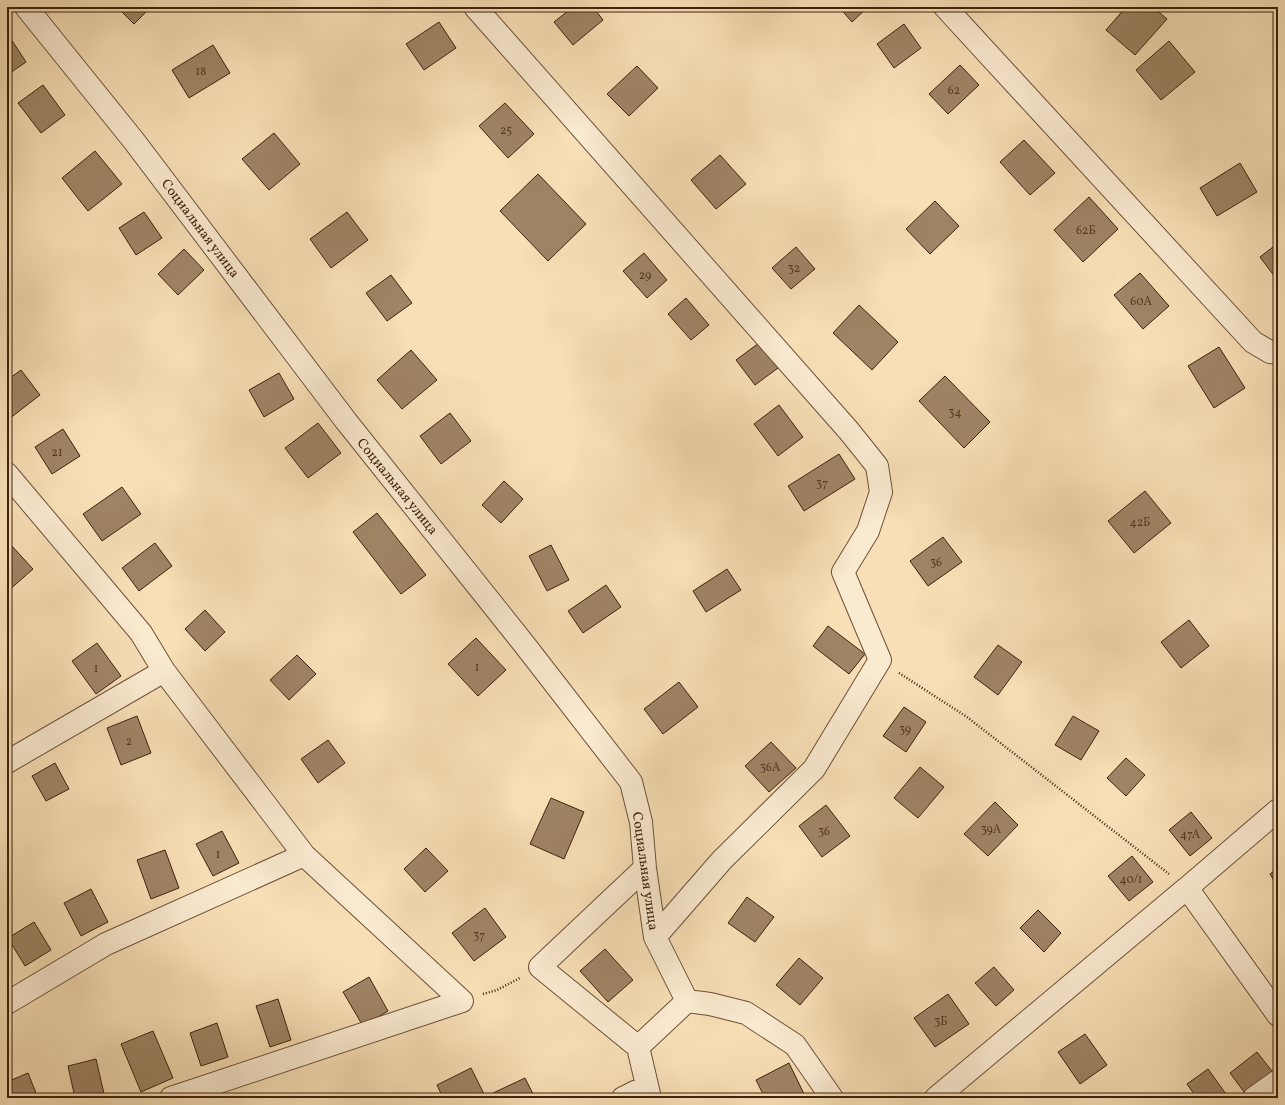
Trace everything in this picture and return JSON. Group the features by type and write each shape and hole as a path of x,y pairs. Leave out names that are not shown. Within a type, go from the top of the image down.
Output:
{"street":[{"name":"Социальная улица","path":"26,7 134,141 346,421 524,644 630,782 641,822 645,868 655,937 687,1001"},
{"path":"474,7 850,431 877,466 881,492 879,499 868,531 843,572 880,660 814,769 722,860 655,937"},
{"path":"945,7 1254,342 1275,357"},
{"path":"7,474 141,633 164,671 304,855 462,1001 171,1098"},
{"path":"7,762 164,671"},
{"path":"936,1098 1278,810"},
{"path":"7,1003 106,944 304,855"},
{"path":"624,1098 649,1092 638,1047 540,967 645,868"},
{"path":"1187,888 1278,1016"},
{"path":"638,1047 687,1001 710,1004 746,1013 795,1045 832,1098"},
{"path":"1254,1098 1278,1082"}],"path":[{"path":"880,660 967,717 1187,888"},
{"path":"462,1001 497,990 540,967"}],"building":[{"path":"117,7 151,7 134,24"},
{"path":"573,7 593,7 603,20 573,45 554,22"},
{"path":"839,7 868,7 852,22"},
{"path":"1126,7 1153,7 1167,19 1135,55 1106,30"},
{"path":"439,22 456,48 424,70 406,44"},
{"path":"904,24 921,48 894,68 877,44"},
{"path":"11,39 26,62 7,75 7,42"},
{"path":"1169,41 1195,72 1161,100 1136,70"},
{"path":"213,45 230,73 189,98 172,70"},
{"path":"960,65 979,85 948,114 929,94"},
{"path":"637,66 658,88 629,116 607,94"},
{"path":"43,85 65,115 41,133 18,103"},
{"path":"505,103 534,134 508,158 479,126"},
{"path":"274,133 300,164 269,190 242,159"},
{"path":"1024,140 1055,173 1030,195 1000,162"},
{"path":"95,151 122,184 88,211 62,178"},
{"path":"720,155 746,184 716,209 691,180"},
{"path":"1240,163 1257,192 1217,216 1200,188"},
{"path":"538,174 586,224 548,261 500,211"},
{"path":"1089,197 1118,229 1083,262 1054,230"},
{"path":"935,201 959,226 930,254 906,229"},
{"path":"144,212 162,238 136,255 119,228"},
{"path":"347,212 368,240 331,268 310,239"},
{"path":"1278,243 1278,281 1260,257"},
{"path":"796,247 815,269 791,289 772,268"},
{"path":"184,249 204,270 178,295 158,274"},
{"path":"644,253 667,280 647,298 623,271"},
{"path":"1140,273 1169,306 1143,329 1114,295"},
{"path":"391,275 412,303 387,321 366,293"},
{"path":"686,298 709,325 691,340 668,314"},
{"path":"859,305 898,342 872,370 833,333"},
{"path":"759,343 778,368 755,385 736,360"},
{"path":"1219,347 1245,388 1214,408 1188,366"},
{"path":"411,350 437,380 402,409 377,380"},
{"path":"21,370 40,395 9,419 7,416 7,380"},
{"path":"279,373 294,399 264,417 249,390"},
{"path":"945,376 990,422 964,448 919,401"},
{"path":"779,405 803,437 778,456 754,424"},
{"path":"450,413 471,441 441,464 420,436"},
{"path":"318,423 341,453 308,478 285,448"},
{"path":"63,429 80,456 52,474 35,447"},
{"path":"839,454 855,479 804,511 788,486"},
{"path":"504,481 523,499 501,523 482,505"},
{"path":"122,487 141,514 102,541 83,514"},
{"path":"1145,491 1171,523 1134,553 1108,521"},
{"path":"377,513 426,575 401,594 353,532"},
{"path":"943,537 962,562 928,586 910,561"},
{"path":"155,543 172,566 139,591 122,568"},
{"path":"11,545 33,569 8,591 7,548"},
{"path":"551,545 569,580 547,591 529,556"},
{"path":"727,569 741,590 706,612 693,591"},
{"path":"606,585 621,607 583,633 568,611"},
{"path":"205,610 225,632 205,651 185,629"},
{"path":"1189,620 1209,646 1181,668 1161,642"},
{"path":"828,626 865,654 849,674 813,646"},
{"path":"476,638 506,670 478,696 448,664"},
{"path":"97,643 121,676 96,694 72,661"},
{"path":"998,645 1022,662 998,695 974,677"},
{"path":"297,655 316,674 289,700 270,680"},
{"path":"679,682 698,707 663,734 644,709"},
{"path":"904,707 926,722 906,752 883,736"},
{"path":"137,716 151,753 121,765 107,728"},
{"path":"1073,716 1099,731 1081,760 1055,745"},
{"path":"328,740 345,763 318,783 301,759"},
{"path":"771,742 796,768 769,792 745,766"},
{"path":"1126,758 1145,775 1126,796 1107,778"},
{"path":"55,763 69,789 46,801 32,776"},
{"path":"920,767 944,787 918,818 894,798"},
{"path":"551,798 584,812 564,859 530,844"},
{"path":"995,802 1018,825 988,856 964,834"},
{"path":"826,805 850,836 822,857 799,826"},
{"path":"1191,812 1212,838 1190,856 1169,830"},
{"path":"222,831 239,863 213,876 196,844"},
{"path":"426,848 448,871 425,892 404,869"},
{"path":"165,850 179,888 151,899 137,860"},
{"path":"1132,856 1153,882 1129,901 1108,876"},
{"path":"1278,868 1278,887 1270,874"},
{"path":"91,889 108,922 81,936 64,903"},
{"path":"747,897 774,917 755,942 728,923"},
{"path":"485,908 506,937 474,961 452,933"},
{"path":"1038,910 1061,933 1044,952 1020,928"},
{"path":"34,922 51,950 25,966 8,938"},
{"path":"605,949 633,980 608,1002 580,971"},
{"path":"799,958 823,978 800,1005 776,985"},
{"path":"994,967 1014,990 996,1006 975,983"},
{"path":"369,977 388,1011 363,1026 343,992"},
{"path":"948,994 969,1024 935,1047 914,1018"},
{"path":"278,999 291,1040 270,1047 256,1006"},
{"path":"217,1023 228,1057 201,1066 190,1033"},
{"path":"153,1031 173,1078 141,1092 121,1044"},
{"path":"1085,1034 1107,1065 1080,1084 1058,1052"},
{"path":"1257,1052 1275,1075 1247,1096 1230,1073"},
{"path":"96,1059 105,1098 75,1098 68,1066"},
{"path":"789,1063 806,1098 765,1098 756,1080"},
{"path":"471,1068 486,1098 443,1098 437,1085"},
{"path":"1208,1069 1226,1094 1220,1098 1197,1098 1187,1084"},
{"path":"28,1073 38,1098 7,1098 7,1082"},
{"path":"525,1078 535,1098 492,1098 491,1094"}]}
